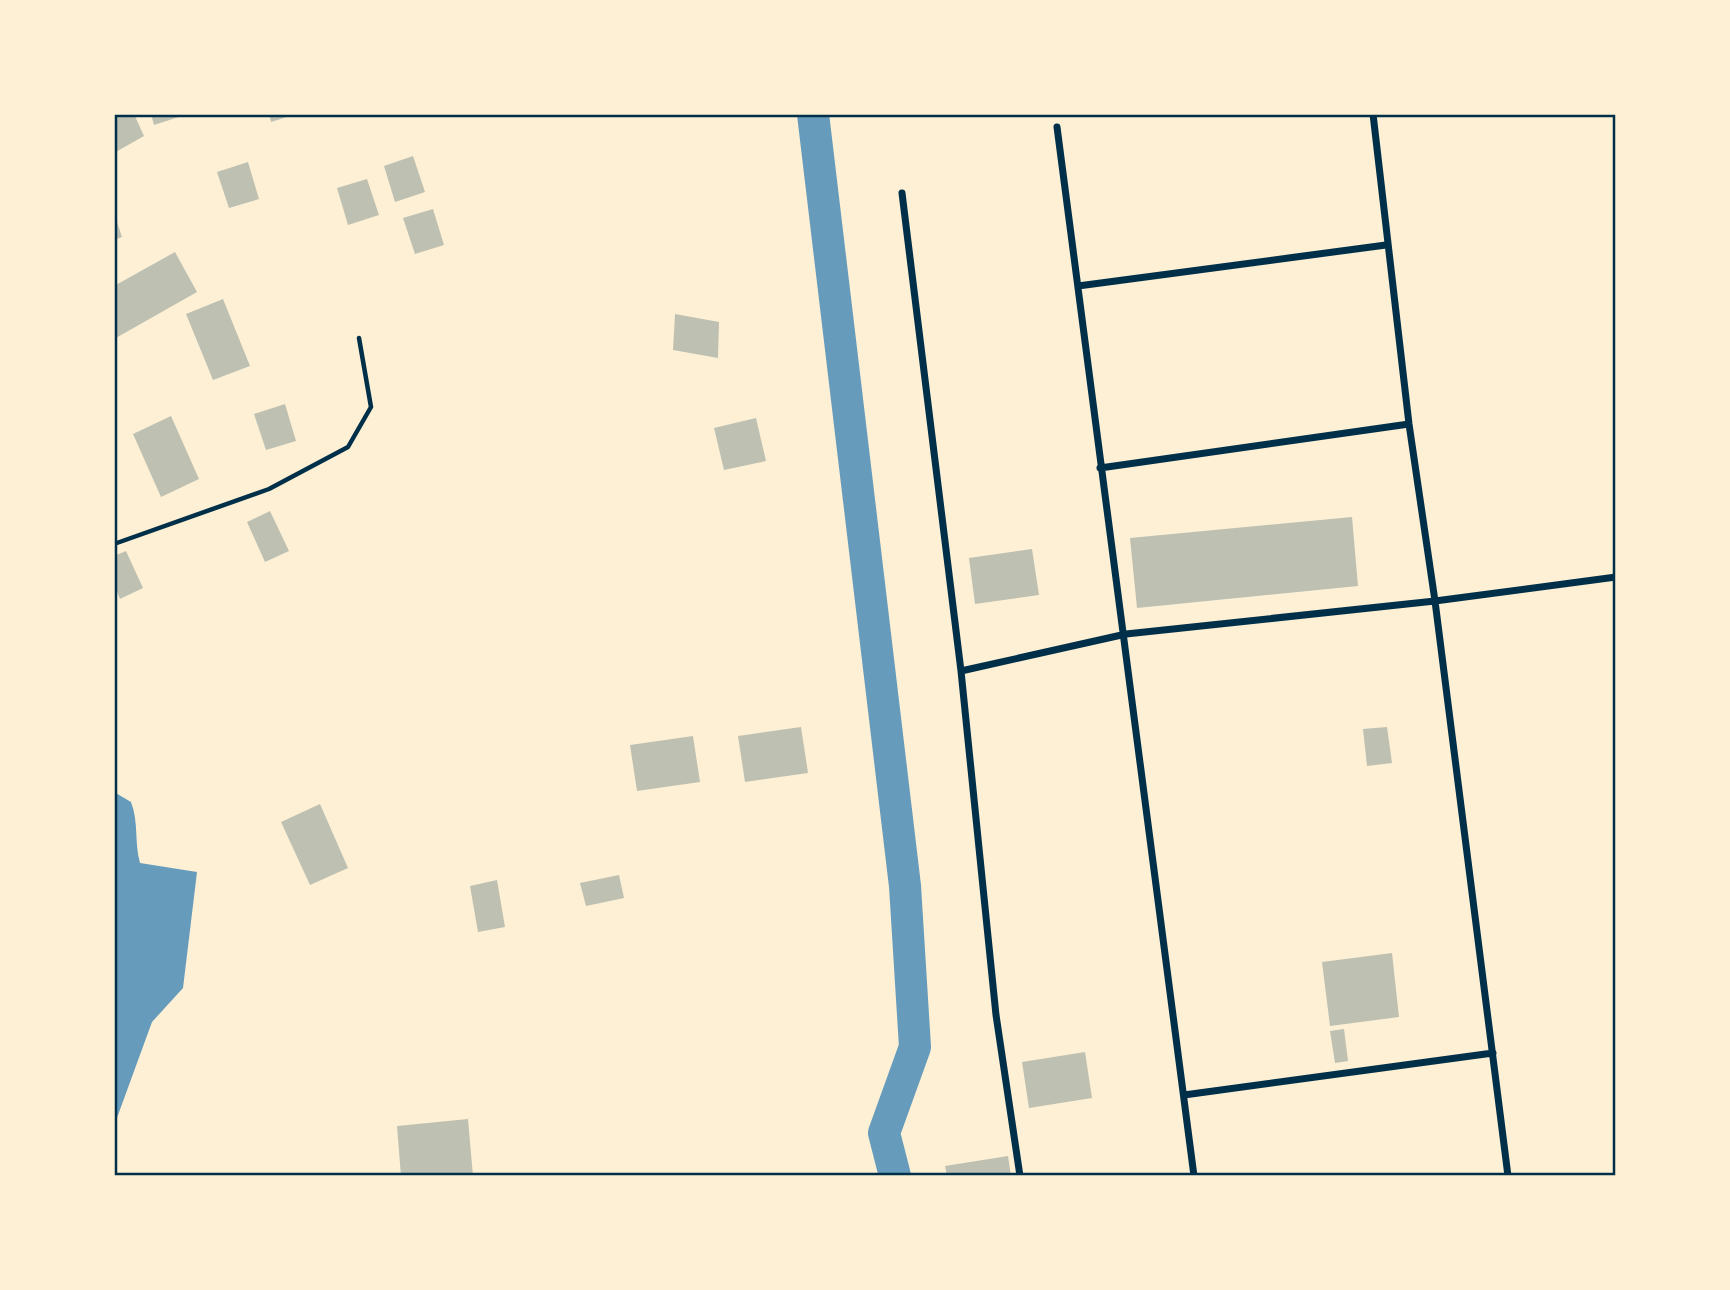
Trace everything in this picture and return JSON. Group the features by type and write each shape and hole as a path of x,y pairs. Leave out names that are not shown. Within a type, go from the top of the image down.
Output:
{"street":[{"path":"1373,114 1386,245 1409,424 1436,601 1508,1176"},
{"path":"1057,127 1100,468 1126,634 1194,1176"},
{"path":"902,193 961,671 996,1016 1020,1176"},
{"path":"1078,286 1386,245"},
{"path":"1100,468 1409,424"},
{"path":"961,671 1126,634 1436,601 1616,577"},
{"path":"1184,1096 1493,1053"}],"path":[{"path":"114,544 269,489 348,447 371,407 359,338"}],"water":[{"path":"114,792 131,802 140,863 197,872 183,988 152,1022 114,1126"}],"building":[{"path":"114,114 134,114 144,136 114,153"},
{"path":"151,114 188,114 154,125"},
{"path":"269,114 296,114 271,122"},
{"path":"413,156 425,192 395,202 384,166"},
{"path":"248,162 259,199 229,208 217,172"},
{"path":"367,179 379,215 348,225 337,188"},
{"path":"433,209 444,245 415,254 403,218"},
{"path":"114,213 122,237 114,240"},
{"path":"175,252 197,292 114,339 114,286"},
{"path":"223,299 250,366 213,380 186,314"},
{"path":"675,314 719,322 718,358 673,350"},
{"path":"285,404 296,441 266,450 254,414"},
{"path":"171,416 199,479 161,497 133,434"},
{"path":"756,418 766,461 724,470 714,428"},
{"path":"270,511 289,551 265,562 247,522"},
{"path":"1352,517 1358,586 1137,608 1130,538"},
{"path":"1032,549 1039,595 975,604 969,558"},
{"path":"126,551 143,588 120,599 114,584 114,556"},
{"path":"801,727 808,773 745,782 738,736"},
{"path":"1387,727 1392,763 1367,766 1363,729"},
{"path":"693,736 700,782 637,791 630,745"},
{"path":"320,804 348,868 310,885 281,822"},
{"path":"619,875 624,898 586,906 580,883"},
{"path":"497,880 505,927 478,932 470,886"},
{"path":"1392,953 1399,1017 1330,1026 1322,962"},
{"path":"1344,1029 1348,1061 1335,1063 1330,1031"},
{"path":"1085,1052 1092,1098 1029,1108 1022,1062"},
{"path":"468,1119 473,1176 401,1176 397,1126"},
{"path":"1008,1156 1011,1176 947,1176 945,1166"}],"waterway":[{"path":"813,114 905,886 915,1047 884,1133 895,1176"}]}
